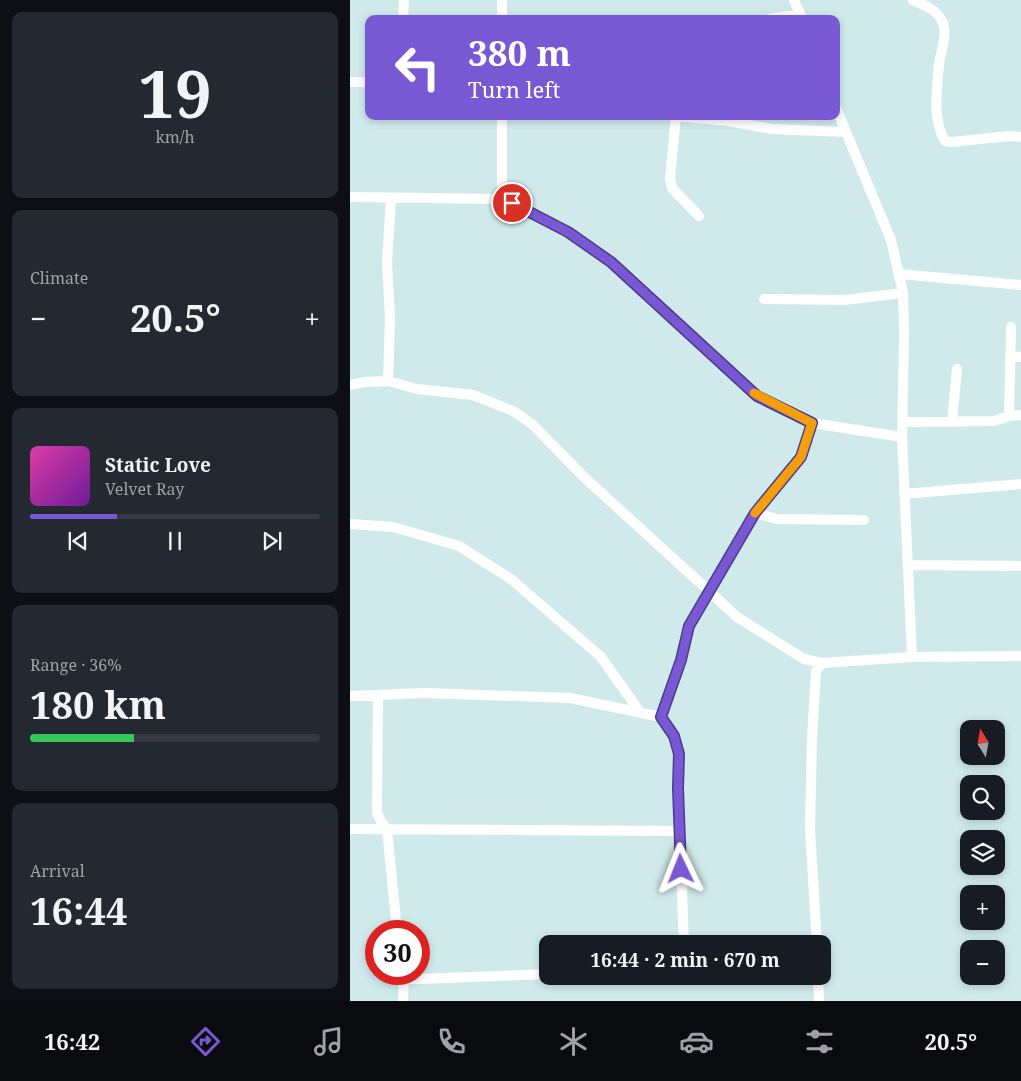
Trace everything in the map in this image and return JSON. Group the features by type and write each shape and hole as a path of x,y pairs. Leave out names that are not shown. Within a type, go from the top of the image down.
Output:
{"street":[{"path":"403,15 404,0"},
{"path":"502,0 502,15"},
{"path":"794,0 801,15"},
{"path":"913,0 934,11 945,30 945,42 939,63 936,109 939,132 945,141 952,142 1009,136 1021,137"},
{"path":"350,82 365,82"},
{"path":"840,118 891,240 903,292 902,437 912,657"},
{"path":"502,120 502,199"},
{"path":"675,120 670,178 672,188 699,216"},
{"path":"717,120 772,129 846,132"},
{"path":"350,197 502,199 512,203 568,232 611,262 757,396 812,423 902,437"},
{"path":"388,381 390,318 387,263 391,198"},
{"path":"899,274 1021,285"},
{"path":"764,299 844,300 903,292"},
{"path":"1009,416 1011,327"},
{"path":"1010,356 1021,357"},
{"path":"952,422 958,369"},
{"path":"350,385 388,381 417,389 473,395 515,412 533,425 586,478 737,617 804,659 822,663 912,657 1021,656"},
{"path":"903,422 994,421 1009,416 1021,415"},
{"path":"661,717 678,669 689,626 755,513 801,457 812,423"},
{"path":"904,494 1021,484"},
{"path":"755,513 777,520 864,520"},
{"path":"350,524 393,527 459,546 503,574 601,657 640,712"},
{"path":"908,565 1021,566"},
{"path":"816,935 810,830 814,684 816,671 822,663"},
{"path":"350,696 425,693 570,698 661,717 674,736 679,754 678,788 684,935"},
{"path":"378,695 377,813 387,829 396,920"},
{"path":"350,829 680,831"},
{"path":"430,979 539,974"},
{"path":"402,1001 403,985"},
{"path":"818,985 819,1001"}],"slow traffic":[{"path":"754,393 812,423 801,457 755,513"}],"route":[{"path":"512,203 568,232 611,262 757,396 812,423 801,457 755,513 689,626 681,660 661,717 674,736 679,754 678,788 681,869"}]}
